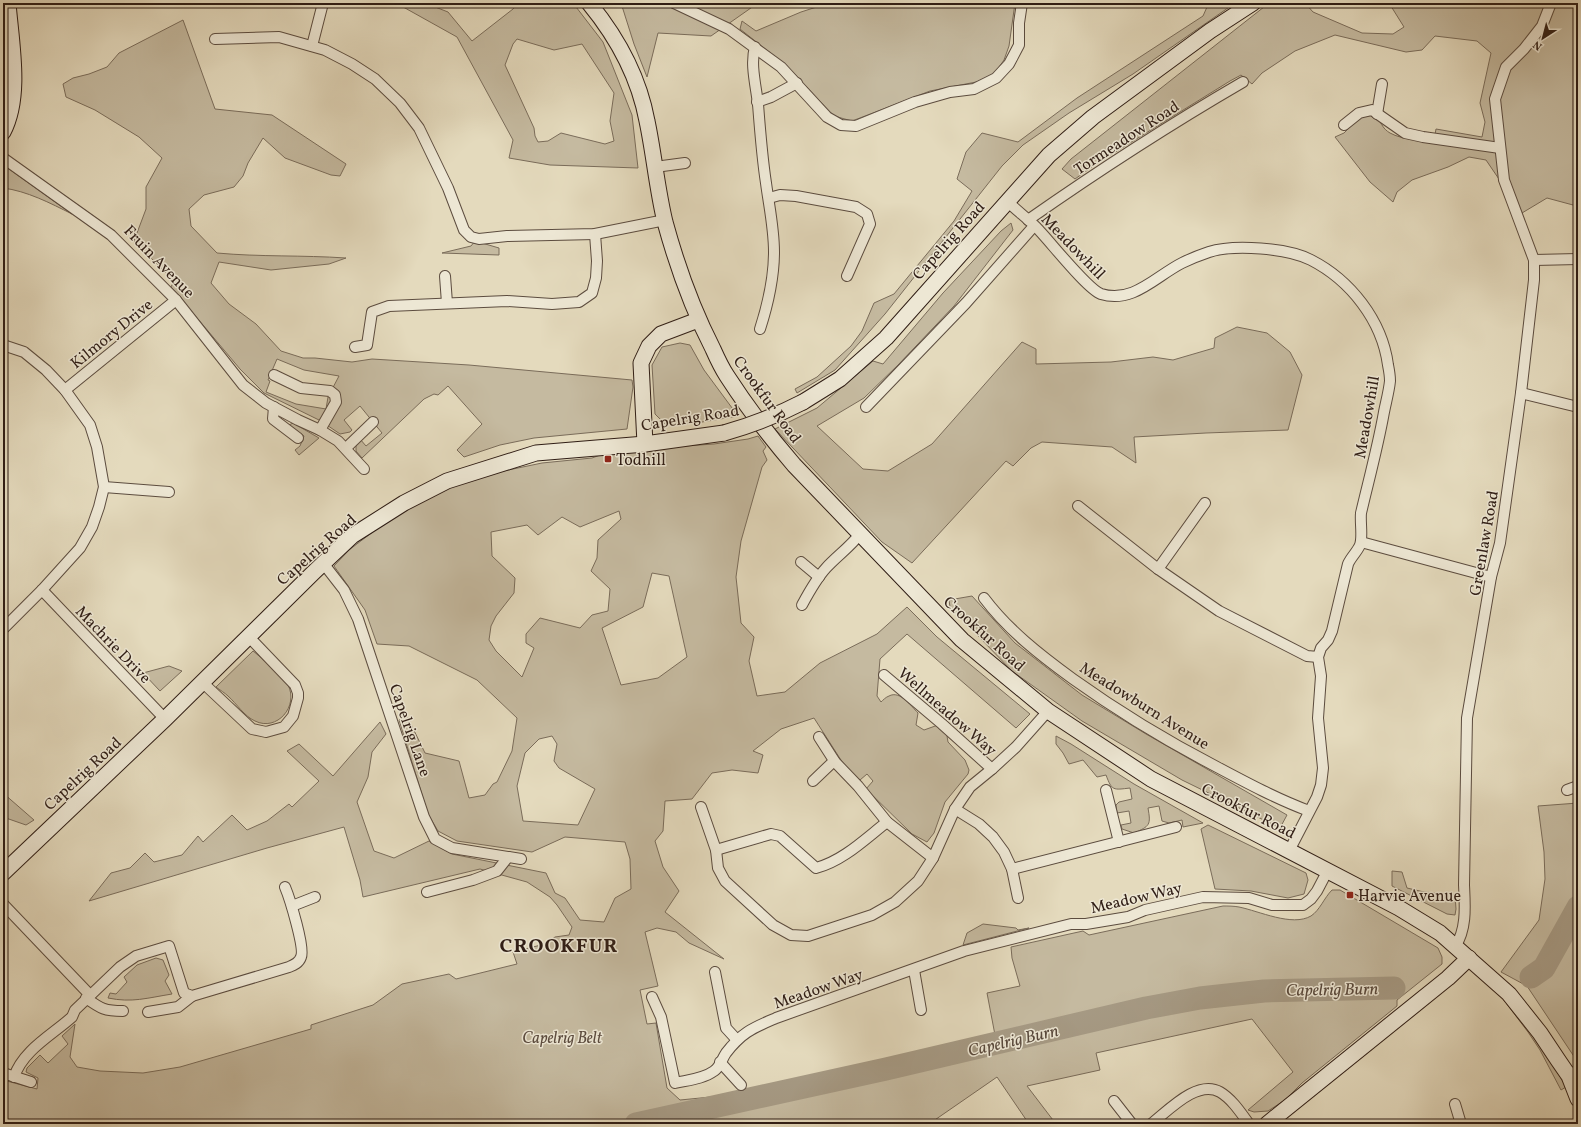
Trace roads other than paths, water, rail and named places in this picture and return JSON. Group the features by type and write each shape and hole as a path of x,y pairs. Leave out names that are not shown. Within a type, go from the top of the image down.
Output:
{"street":[{"path":"3,132 12,103 14,78 8,3"},
{"path":"312,46 323,3"},
{"name":"Crookfur Road","path":"589,3 618,45 636,82 647,119 665,220 678,268 698,320 726,374 748,407 794,465 962,640 1048,711 1151,779 1328,870 1406,912 1440,933 1509,994 1573,1073 1578,1099"},
{"path":"674,3 729,29 781,67 827,116 841,125 856,126 914,102 950,92 974,89 996,78 1009,64 1019,45 1019,23 1022,3"},
{"name":"Capelrig Road","path":"3,873 165,719 248,636 352,536 404,503 447,480 536,453 645,444 724,433 780,414 803,402 840,379 886,338 1049,155 1093,117 1210,31 1253,3"},
{"name":"Greenlaw Road","path":"1455,947 1462,931 1465,911 1464,886 1467,718 1491,577 1500,543 1521,393 1534,280 1534,260 1504,180 1494,99 1506,67 1524,49 1542,26 1552,3"},
{"path":"214,39 279,37 312,46 352,64 375,79 400,103 419,128 448,188 464,230 471,236 479,239 507,236 595,234 665,220"},
{"path":"755,47 754,60 760,140 773,220 774,253 772,282 760,329"},
{"name":"Tormeadow Road","path":"866,407 966,303 1031,223 1090,177 1243,82"},
{"path":"757,102 771,97 797,83"},
{"path":"1377,114 1382,84"},
{"path":"1344,125 1359,113 1372,110 1405,133 1500,148"},
{"name":"Fruin Avenue","path":"3,158 111,235 176,300 243,385 274,408 320,430 338,441 364,469"},
{"path":"655,167 685,164"},
{"path":"769,198 780,195 796,196 856,208 867,214 870,224 847,276"},
{"name":"Meadowhill","path":"1007,201 1031,223 1088,284 1100,293 1116,296 1130,294 1182,263 1210,252 1229,248 1257,248 1282,251 1309,259 1331,272 1364,305 1380,332 1387,355 1390,380 1378,443 1360,513 1359,524 1361,542"},
{"path":"356,347 367,345 372,312 389,306 508,301 552,304 579,302 592,293 596,278 597,261 595,234"},
{"path":"1534,260 1578,259"},
{"path":"445,276 447,303"},
{"name":"Kilmory Drive","path":"66,390 176,300"},
{"path":"645,444 641,363 649,346 661,334 698,320"},
{"path":"3,345 24,352 46,370 66,390 90,426 97,447 104,487 92,527 80,548 42,590 3,629"},
{"path":"274,375 301,388 330,391 335,395 335,406 320,430"},
{"path":"1521,393 1578,407"},
{"path":"274,408 272,419 298,438"},
{"path":"346,448 373,422"},
{"path":"104,487 170,492"},
{"path":"1158,569 1205,503"},
{"path":"1078,506 1158,569 1219,611 1307,656 1318,657"},
{"path":"802,605 819,577 860,534"},
{"path":"1289,851 1310,811 1321,785 1323,768 1318,718 1321,676 1318,667 1318,657 1321,648 1328,640 1332,631 1350,557 1360,546 1361,542 1491,577"},
{"path":"801,562 819,577"},
{"name":"Capelrig Lane","path":"323,564 344,590 358,619 424,817 435,839 452,848 521,859"},
{"name":"Machrie Drive","path":"42,590 165,719"},
{"name":"Meadowburn Avenue","path":"984,598 997,616 1041,656 1109,705 1182,749 1283,801 1310,811"},
{"path":"202,682 252,729 266,732 284,727 293,716 298,698 295,685 248,636"},
{"name":"Wellmeadow Way","path":"884,675 992,769"},
{"name":"Wellmeadow Way","path":"701,807 716,850 718,868 725,880 773,925 791,935 808,936 872,915 896,902 918,881 933,858 955,809 970,787 1016,747 1048,711"},
{"path":"819,737 834,761 858,786 887,822 933,858"},
{"path":"813,782 834,761"},
{"path":"1567,790 1578,786"},
{"path":"1106,790 1119,842"},
{"path":"955,809 979,824 993,837 1004,852 1012,869 1018,898"},
{"path":"716,850 771,834 780,836 816,868 826,865 849,852 887,822"},
{"path":"1012,869 1176,828"},
{"path":"427,892 473,880 497,871 508,857"},
{"name":"Meadow Way","path":"652,997 661,1017 675,1083 706,1076 716,1070 736,1040 750,1029 776,1018 964,951 1071,924 1086,924 1128,917 1145,910 1203,897 1249,898 1272,905 1303,905 1311,899 1317,891 1328,870"},
{"path":"148,1012 178,1007 192,996 289,967 298,962 302,956 292,906 285,887"},
{"path":"292,906 314,897"},
{"path":"3,904 88,997 101,1009 109,1011 123,1011"},
{"path":"14,1077 17,1068 25,1059 54,1031 72,1017 75,1010 120,967 136,956 169,946 184,993 192,996"},
{"path":"1267,1124 1448,978 1469,958"},
{"path":"914,970 922,1010"},
{"path":"715,972 726,1028 736,1040"},
{"path":"720,1062 741,1086"},
{"path":"3,1073 31,1082"},
{"path":"1151,1124 1191,1092 1207,1088 1220,1092 1236,1106 1249,1124"},
{"path":"1114,1101 1132,1124"},
{"path":"1455,1104 1457,1123"}],"waterway":[{"name":"Capelrig Burn","path":"1531,977 1544,968 1578,907"},
{"name":"Capelrig Burn","path":"636,1124 886,1069 1146,1008 1200,998 1264,991 1394,988"}],"place":[{"name":"Todhill","path":"608,459"},
{"name":"Harvie Avenue","path":"1350,895"}],"district":[{"name":"CROOKFUR","path":"559,945"}],"park label":[{"name":"Capelrig Belt","path":"562,1037"}]}
